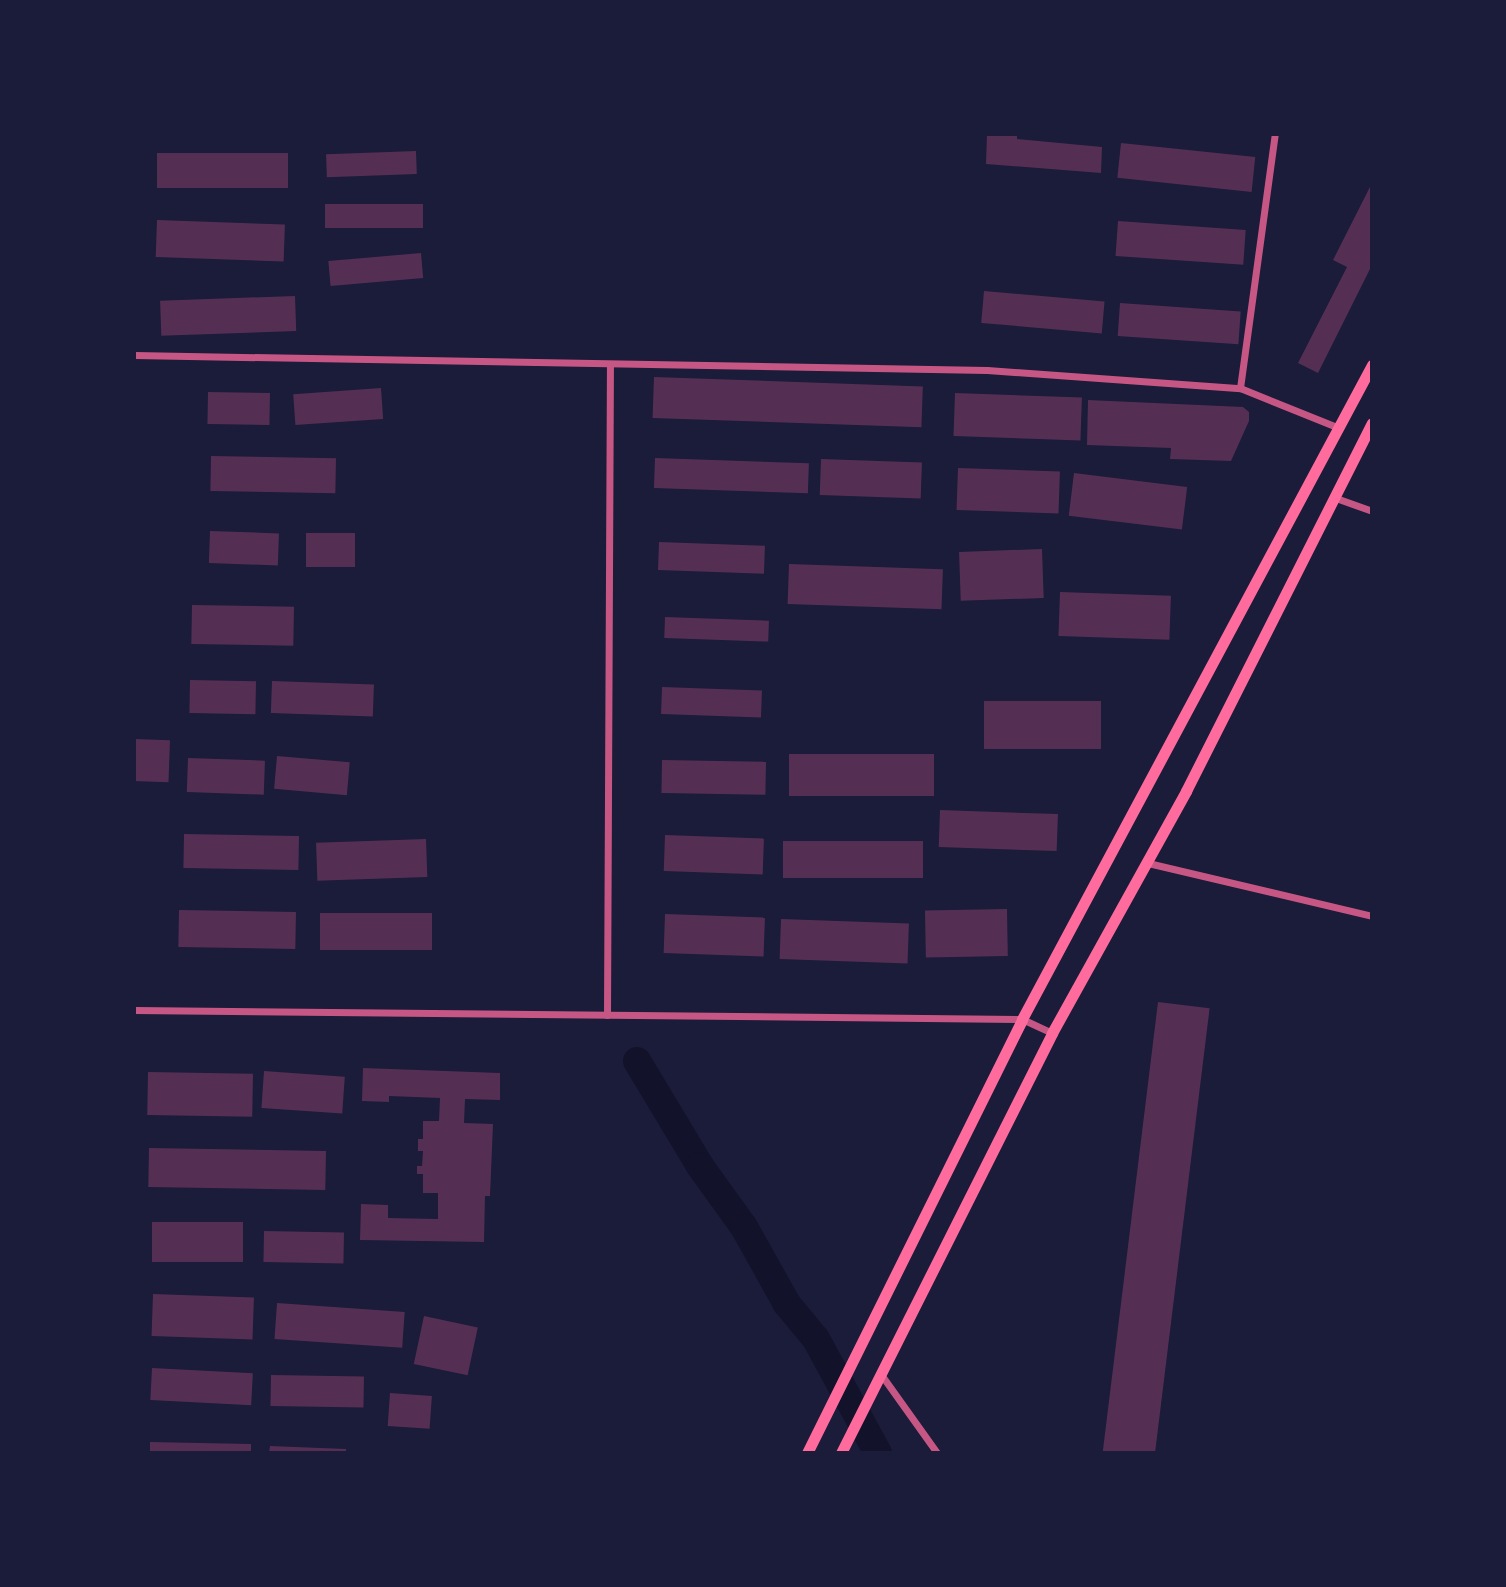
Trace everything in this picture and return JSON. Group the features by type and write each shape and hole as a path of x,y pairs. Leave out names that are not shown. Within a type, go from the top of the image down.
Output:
{"main road":[{"path":"807,1453 1022,1019 1372,365"},
{"path":"844,1447 1052,1033 1148,863 1372,423"}],"street":[{"path":"1240,388 1275,134"},
{"path":"134,355 987,370 1240,388 1339,428"},
{"path":"607,1015 610,365"},
{"path":"1333,497 1372,511"},
{"path":"1148,863 1372,916"},
{"path":"134,1010 1022,1019 1052,1033"},
{"path":"880,1373 937,1453"}],"building":[{"path":"987,134 1017,134 1017,139 1102,147 1101,173 986,164"},
{"path":"1121,143 1255,157 1252,192 1117,178"},
{"path":"416,151 417,174 327,177 326,154"},
{"path":"157,153 288,153 288,188 157,188"},
{"path":"1372,183 1372,265 1318,373 1298,363 1347,267 1333,260"},
{"path":"325,204 423,204 423,228 325,228"},
{"path":"157,220 285,224 284,261 156,257"},
{"path":"1118,221 1246,230 1243,265 1116,256"},
{"path":"421,253 423,278 331,286 328,261"},
{"path":"984,291 1105,302 1102,333 981,323"},
{"path":"295,296 296,331 161,336 160,301"},
{"path":"1120,303 1241,311 1238,344 1118,336"},
{"path":"654,377 923,386 921,427 653,418"},
{"path":"381,388 383,419 295,425 293,394"},
{"path":"208,392 270,393 269,425 207,424"},
{"path":"955,393 1082,397 1080,440 953,436"},
{"path":"1088,400 1243,407 1249,412 1249,421 1231,461 1170,459 1171,448 1087,445"},
{"path":"211,456 336,458 335,493 210,491"},
{"path":"655,458 809,463 808,493 654,488"},
{"path":"821,459 922,463 921,499 820,495"},
{"path":"958,468 1060,472 1058,514 957,510"},
{"path":"1074,473 1187,487 1182,530 1069,516"},
{"path":"210,531 279,533 278,565 209,563"},
{"path":"306,533 355,533 355,567 306,567"},
{"path":"659,542 765,546 764,574 658,570"},
{"path":"1042,549 1044,598 961,601 959,552"},
{"path":"789,564 943,569 942,609 788,604"},
{"path":"1060,592 1171,596 1169,640 1058,636"},
{"path":"192,605 294,607 293,646 191,644"},
{"path":"665,617 769,621 768,642 664,638"},
{"path":"190,680 256,681 255,714 189,713"},
{"path":"272,681 374,685 373,717 271,713"},
{"path":"662,687 762,690 761,717 661,714"},
{"path":"984,701 1101,701 1101,749 984,749"},
{"path":"134,739 170,740 169,782 134,781"},
{"path":"789,754 934,754 934,796 789,796"},
{"path":"277,756 350,762 347,795 274,789"},
{"path":"188,758 265,761 264,795 187,792"},
{"path":"662,760 766,762 765,795 661,793"},
{"path":"940,810 1058,814 1057,851 939,847"},
{"path":"184,834 299,836 298,870 183,868"},
{"path":"665,835 764,838 763,874 664,871"},
{"path":"426,839 427,877 317,881 316,843"},
{"path":"783,841 923,841 923,878 783,878"},
{"path":"1007,909 1008,956 926,957 925,910"},
{"path":"179,910 296,912 295,949 178,947"},
{"path":"320,913 432,913 432,950 320,950"},
{"path":"665,914 765,917 764,956 664,953"},
{"path":"781,919 909,923 908,963 780,959"},
{"path":"1158,1002 1210,1008 1155,1453 1103,1453"},
{"path":"363,1068 500,1073 500,1100 465,1099 464,1123 493,1124 490,1196 485,1196 484,1242 360,1240 361,1204 388,1205 388,1218 438,1219 438,1193 423,1193 423,1174 417,1174 417,1166 422,1166 423,1151 418,1151 418,1139 423,1139 423,1121 439,1121 440,1098 389,1096 389,1102 362,1101"},
{"path":"264,1071 345,1077 342,1114 261,1108"},
{"path":"148,1072 253,1074 252,1117 147,1115"},
{"path":"149,1148 326,1151 325,1190 148,1187"},
{"path":"152,1222 243,1222 243,1262 152,1262"},
{"path":"264,1231 344,1232 343,1263 263,1262"},
{"path":"153,1294 254,1298 252,1339 152,1336"},
{"path":"277,1303 405,1312 402,1348 274,1339"},
{"path":"424,1316 478,1327 468,1375 414,1364"},
{"path":"152,1368 253,1373 251,1405 150,1400"},
{"path":"271,1375 364,1377 363,1408 270,1406"},
{"path":"390,1393 432,1396 430,1429 388,1426"},
{"path":"150,1442 251,1444 251,1453 150,1453"},
{"path":"270,1446 346,1449 346,1453 269,1453"}],"waterway":[{"path":"637,1061 700,1166 744,1227 787,1304 816,1339 878,1453"}]}
